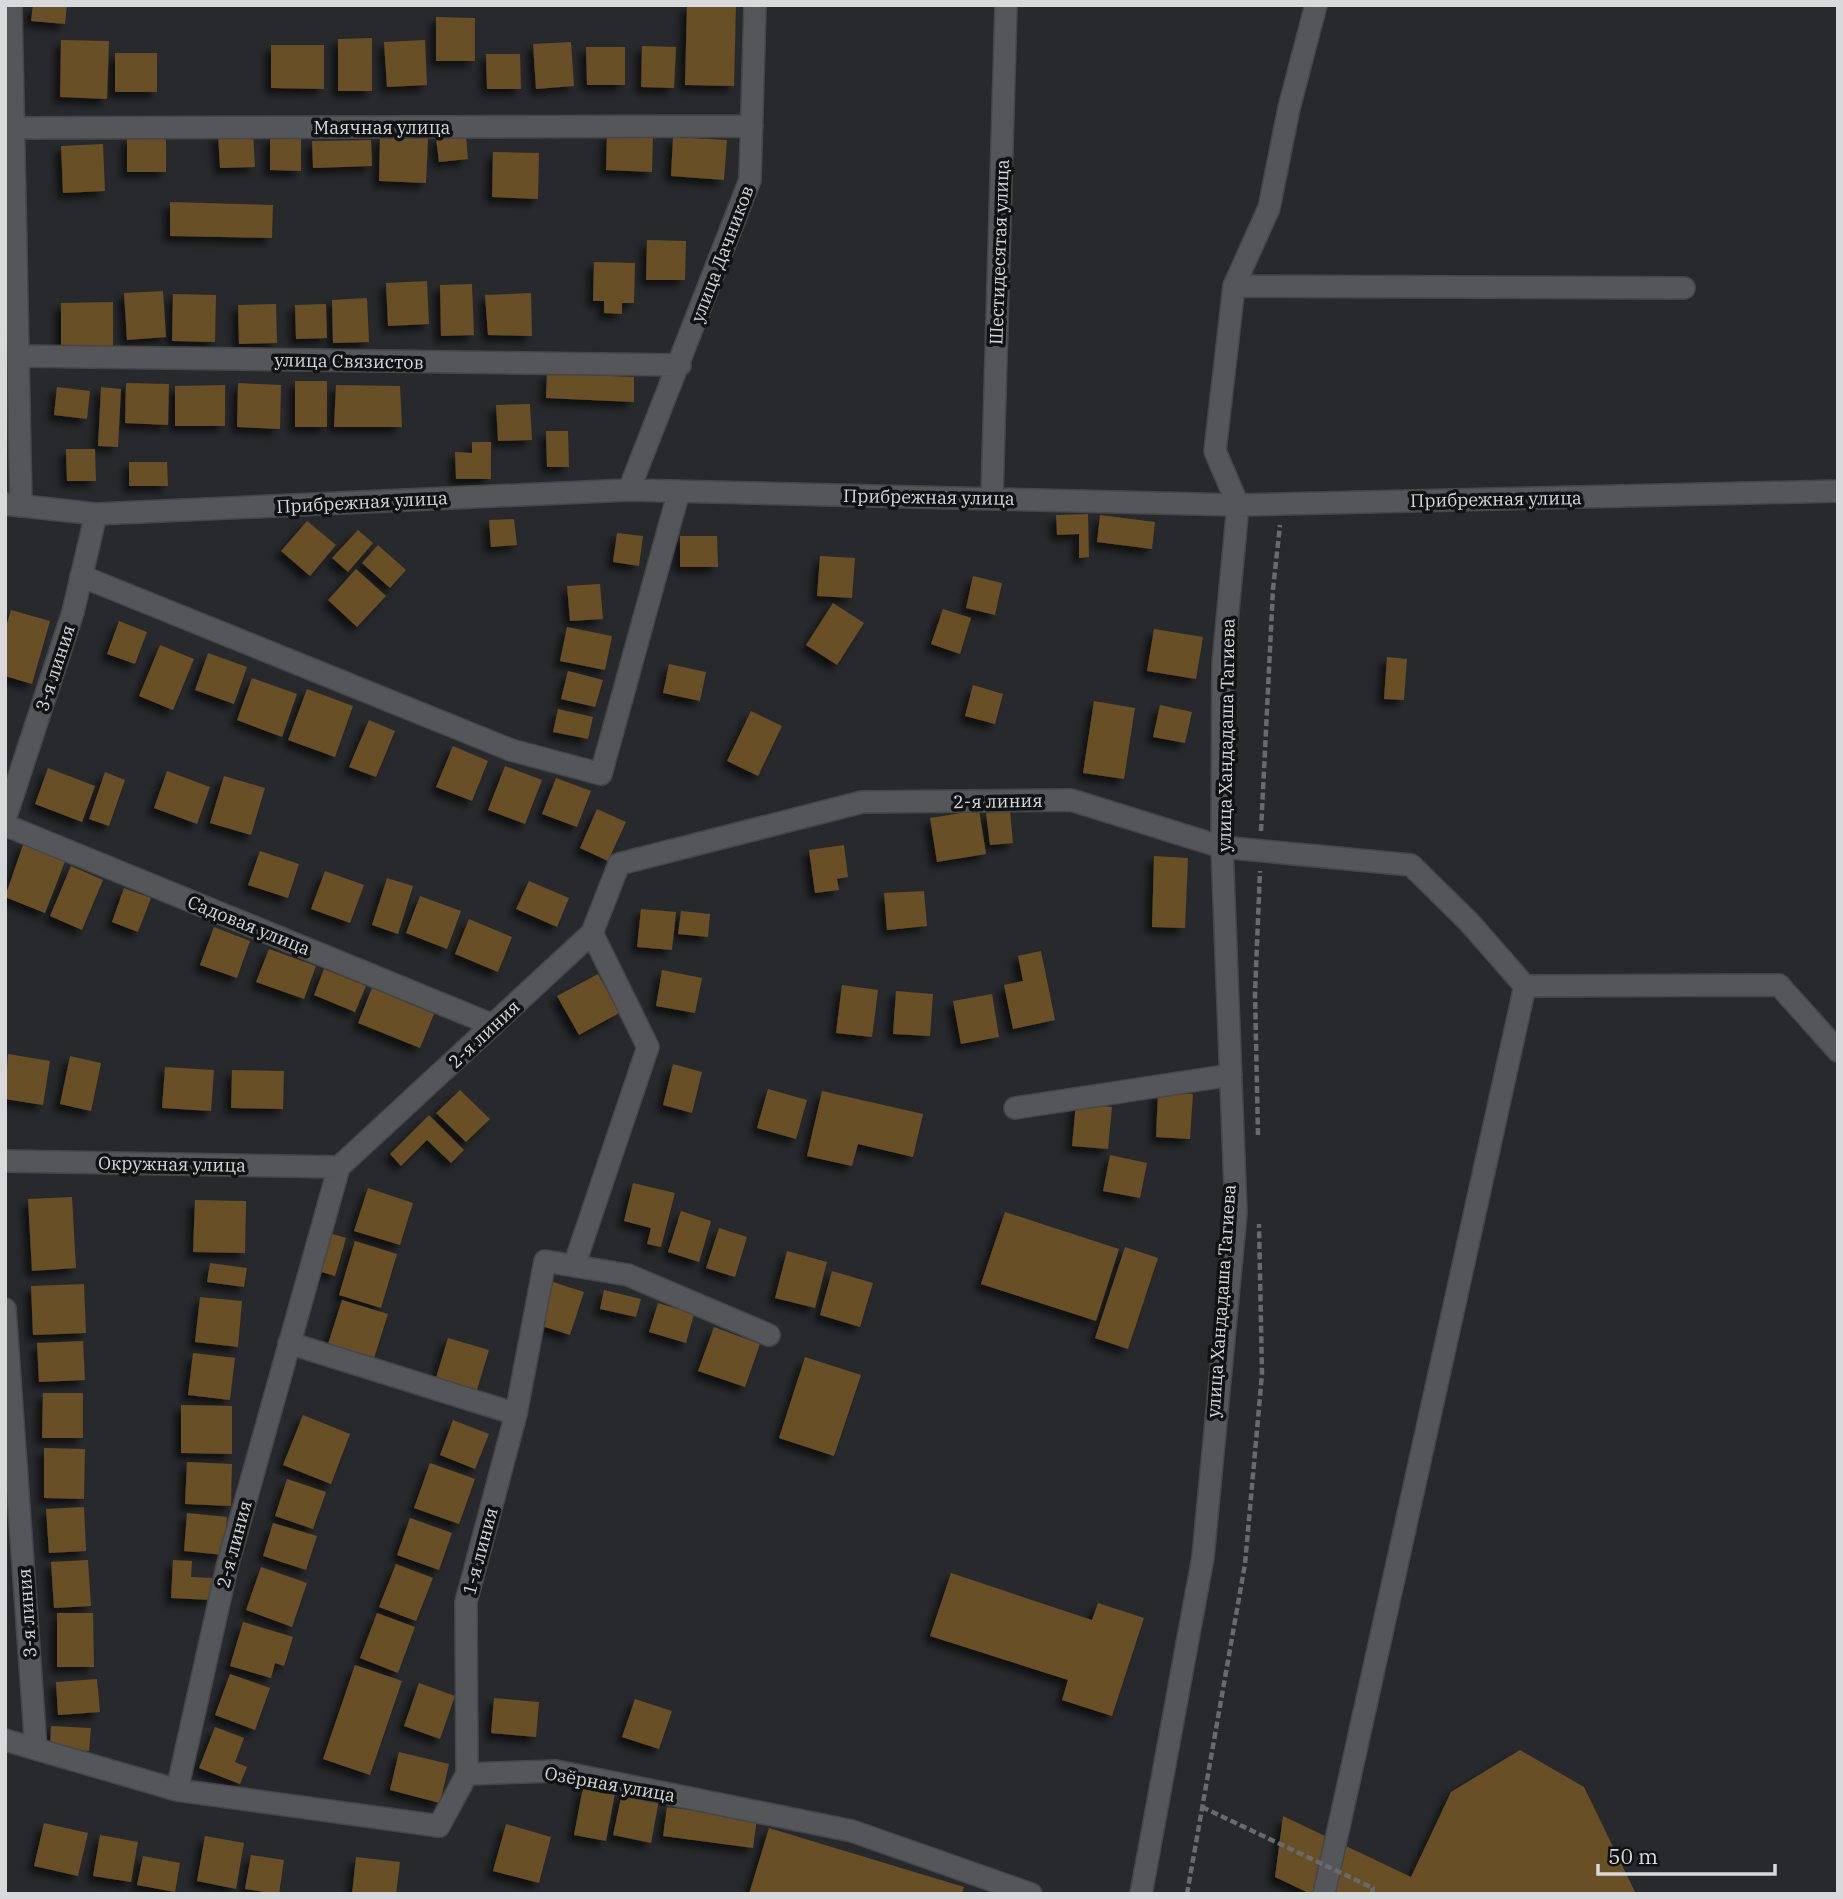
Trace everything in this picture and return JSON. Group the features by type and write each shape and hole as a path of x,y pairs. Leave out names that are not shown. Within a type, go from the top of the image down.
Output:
{"street":[{"path":"11,5 18,356 13,505"},
{"name":"улица Дачников","path":"629,490 750,180 755,5"},
{"name":"Шестидесятая улица","path":"992,498 1006,5"},
{"path":"1238,505 1215,451 1234,286 1269,208 1289,108 1316,5"},
{"name":"Маячная улица","path":"12,128 752,127"},
{"path":"1234,286 1684,288"},
{"name":"улица Связистов","path":"18,356 680,365"},
{"name":"Прибрежная улица","path":"13,505 96,514 629,490 1238,505 1838,491"},
{"path":"81,576 511,750 601,774 679,491"},
{"name":"улица Хандадаша Тагиева","path":"1139,1894 1203,1557 1236,1213 1220,846 1223,664 1238,505"},
{"name":"3-я линия","path":"5,819 73,612 96,514"},
{"name":"2-я линия","path":"177,1790 227,1567 339,1167 592,933 619,864 862,802 1071,800 1220,846"},
{"name":"Садовая улица","path":"5,825 493,1025"},
{"path":"1220,846 1411,866 1469,922 1525,986 1779,985 1838,1051"},
{"path":"592,933 648,1047 574,1266 628,1275 769,1335"},
{"path":"1324,1894 1525,986"},
{"path":"1015,1108 1229,1076"},
{"name":"Окружная улица","path":"5,1161 339,1167"},
{"name":"1-я линия","path":"467,1774 466,1602 516,1414 545,1261 574,1266"},
{"name":"3-я линия","path":"5,1309 36,1749"},
{"path":"289,1343 516,1414"},
{"path":"5,1740 177,1790 439,1826 467,1774"},
{"name":"Озёрная улица","path":"467,1774 556,1771 852,1831 1031,1894"}],"path":[{"path":"1202,1807 1373,1888 1372,1894"}],"building":[{"path":"33,5 67,5 65,24 31,21"},
{"path":"687,5 736,5 734,86 685,85"},
{"path":"436,17 475,18 475,61 436,61"},
{"path":"372,38 372,91 338,91 338,39"},
{"path":"61,40 109,41 107,99 60,97"},
{"path":"425,40 427,85 387,87 384,42"},
{"path":"571,42 574,86 536,89 533,44"},
{"path":"271,45 324,45 324,89 271,88"},
{"path":"642,46 676,47 674,88 641,87"},
{"path":"586,47 625,47 625,85 587,85"},
{"path":"115,53 157,53 157,92 115,92"},
{"path":"486,54 520,54 521,89 487,89"},
{"path":"253,133 255,167 220,168 218,134"},
{"path":"607,135 653,137 652,172 606,170"},
{"path":"270,136 301,137 301,171 270,170"},
{"path":"466,136 468,159 439,162 436,138"},
{"path":"380,137 428,138 426,183 379,181"},
{"path":"673,137 727,140 724,180 671,176"},
{"path":"127,138 166,138 166,172 127,172"},
{"path":"371,140 372,166 313,168 312,141"},
{"path":"103,144 105,191 63,193 61,146"},
{"path":"493,152 539,153 538,199 492,197"},
{"path":"170,202 273,205 272,238 170,236"},
{"path":"647,240 686,241 685,280 646,280"},
{"path":"594,262 635,263 634,303 622,303 622,314 604,313 604,301 593,301"},
{"path":"427,281 429,324 388,326 386,283"},
{"path":"472,284 474,335 441,336 440,285"},
{"path":"163,291 166,337 127,340 124,293"},
{"path":"531,293 532,336 488,335 485,295"},
{"path":"173,294 216,295 215,342 172,341"},
{"path":"367,298 369,342 333,343 332,300"},
{"path":"113,302 113,347 61,346 61,303"},
{"path":"276,304 277,343 239,344 238,305"},
{"path":"326,304 327,338 296,339 295,305"},
{"path":"547,373 634,377 634,402 546,398"},
{"path":"295,381 327,381 327,427 295,427"},
{"path":"126,383 169,384 168,425 125,423"},
{"path":"238,383 281,385 280,429 237,427"},
{"path":"225,385 225,426 175,426 175,386"},
{"path":"336,385 400,386 402,427 334,427"},
{"path":"57,387 90,391 87,419 54,415"},
{"path":"101,387 121,389 118,447 98,446"},
{"path":"530,404 532,440 498,441 496,405"},
{"path":"546,431 568,431 569,467 547,467"},
{"path":"472,442 491,442 491,479 456,479 455,452 472,453"},
{"path":"66,449 95,449 96,481 67,481"},
{"path":"129,462 167,462 168,486 129,486"},
{"path":"1088,514 1089,557 1079,558 1079,534 1057,535 1056,515"},
{"path":"1100,515 1155,522 1152,549 1097,542"},
{"path":"514,519 517,545 491,547 489,520"},
{"path":"307,521 336,545 310,576 281,551"},
{"path":"358,530 373,543 348,572 332,558"},
{"path":"617,533 643,536 639,566 613,562"},
{"path":"680,536 717,536 718,567 680,567"},
{"path":"378,545 406,570 390,588 362,563"},
{"path":"820,556 855,558 852,598 817,596"},
{"path":"356,569 386,596 357,627 328,600"},
{"path":"973,576 1002,583 995,615 966,608"},
{"path":"600,584 603,619 570,621 567,586"},
{"path":"833,603 864,623 837,665 806,645"},
{"path":"943,609 971,618 960,654 931,644"},
{"path":"11,610 50,621 32,684 5,676 5,630"},
{"path":"119,621 147,632 135,664 107,654"},
{"path":"567,627 612,636 605,670 560,661"},
{"path":"1154,629 1203,637 1196,679 1147,671"},
{"path":"160,645 194,659 173,710 139,696"},
{"path":"208,653 247,667 234,704 195,690"},
{"path":"1387,657 1407,659 1404,700 1384,699"},
{"path":"669,664 706,672 700,701 663,693"},
{"path":"568,671 603,680 595,707 561,699"},
{"path":"252,678 297,694 282,737 237,720"},
{"path":"973,685 1003,694 995,724 965,716"},
{"path":"307,689 353,706 335,757 288,740"},
{"path":"1094,701 1135,708 1124,779 1083,773"},
{"path":"1160,705 1192,712 1185,743 1153,737"},
{"path":"558,709 593,717 588,739 553,732"},
{"path":"751,711 782,726 758,776 727,761"},
{"path":"369,720 395,731 376,777 349,767"},
{"path":"453,746 488,761 472,801 436,787"},
{"path":"505,766 542,780 525,824 488,810"},
{"path":"48,768 95,786 82,822 35,804"},
{"path":"167,771 210,787 197,824 154,808"},
{"path":"105,772 125,780 109,826 89,819"},
{"path":"224,776 265,788 251,835 210,823"},
{"path":"556,778 591,791 577,827 542,814"},
{"path":"597,809 626,822 608,861 580,848"},
{"path":"979,810 986,854 937,862 930,818"},
{"path":"1010,811 1013,843 990,845 986,813"},
{"path":"24,842 66,859 45,913 5,897"},
{"path":"844,845 848,877 837,879 839,890 815,893 809,850"},
{"path":"260,851 299,864 288,898 248,885"},
{"path":"1154,856 1188,858 1185,928 1152,927"},
{"path":"71,866 103,880 82,930 50,916"},
{"path":"325,871 364,885 350,923 311,909"},
{"path":"387,878 413,886 398,934 372,925"},
{"path":"529,881 569,898 557,927 516,909"},
{"path":"124,888 151,898 138,932 112,922"},
{"path":"924,891 927,926 887,930 884,893"},
{"path":"420,896 461,911 447,949 406,933"},
{"path":"641,909 676,912 672,950 637,947"},
{"path":"681,911 710,914 708,937 678,934"},
{"path":"469,919 512,937 498,972 455,954"},
{"path":"214,927 250,941 237,978 200,965"},
{"path":"269,949 316,966 304,999 256,982"},
{"path":"1041,951 1055,1020 1013,1029 1004,985 1023,981 1018,956"},
{"path":"324,969 366,986 355,1012 314,995"},
{"path":"662,970 702,978 695,1013 656,1006"},
{"path":"598,974 619,1013 579,1035 557,996"},
{"path":"842,985 878,990 872,1037 836,1033"},
{"path":"372,988 434,1014 420,1048 358,1023"},
{"path":"896,991 933,994 930,1036 893,1034"},
{"path":"992,994 999,1037 961,1044 953,1001"},
{"path":"8,1054 50,1061 43,1105 5,1099"},
{"path":"70,1056 101,1063 91,1111 60,1104"},
{"path":"673,1064 702,1072 692,1113 663,1105"},
{"path":"165,1067 214,1070 211,1111 162,1108"},
{"path":"232,1070 284,1071 283,1109 231,1108"},
{"path":"768,1089 807,1100 796,1139 757,1128"},
{"path":"460,1090 490,1119 466,1142 436,1113"},
{"path":"822,1091 923,1114 913,1157 858,1144 852,1166 807,1156"},
{"path":"1158,1092 1193,1094 1190,1139 1156,1137"},
{"path":"1076,1103 1112,1107 1108,1149 1072,1146"},
{"path":"429,1115 464,1150 451,1163 427,1140 401,1166 390,1154"},
{"path":"1110,1155 1147,1163 1140,1198 1103,1191"},
{"path":"633,1183 675,1193 661,1247 647,1244 651,1228 624,1221"},
{"path":"368,1188 413,1203 400,1245 354,1231"},
{"path":"72,1197 76,1268 32,1271 28,1199"},
{"path":"195,1200 246,1201 245,1253 193,1252"},
{"path":"681,1211 711,1221 699,1262 668,1252"},
{"path":"1005,1212 1119,1249 1096,1321 981,1284"},
{"path":"719,1228 747,1237 735,1277 706,1268"},
{"path":"326,1232 346,1238 335,1276 315,1270"},
{"path":"355,1241 397,1254 381,1308 339,1295"},
{"path":"1125,1247 1158,1258 1128,1349 1095,1338"},
{"path":"787,1251 827,1262 815,1308 775,1298"},
{"path":"210,1263 247,1268 244,1287 207,1282"},
{"path":"832,1271 873,1283 860,1327 820,1315"},
{"path":"553,1282 584,1292 570,1335 539,1325"},
{"path":"84,1284 86,1333 33,1335 31,1286"},
{"path":"604,1290 641,1299 636,1317 600,1309"},
{"path":"200,1297 242,1301 238,1347 195,1342"},
{"path":"342,1300 388,1314 374,1358 328,1344"},
{"path":"658,1303 694,1314 686,1343 649,1332"},
{"path":"714,1327 760,1344 745,1387 698,1371"},
{"path":"448,1338 489,1350 476,1393 435,1381"},
{"path":"83,1341 85,1380 39,1382 37,1343"},
{"path":"193,1353 235,1358 230,1400 188,1395"},
{"path":"805,1357 861,1375 834,1456 779,1438"},
{"path":"43,1393 83,1393 83,1438 42,1438"},
{"path":"181,1405 232,1406 232,1454 181,1453"},
{"path":"303,1415 350,1434 331,1484 283,1465"},
{"path":"453,1420 489,1434 475,1469 440,1455"},
{"path":"44,1448 85,1449 84,1499 44,1498"},
{"path":"187,1462 232,1464 231,1506 185,1504"},
{"path":"430,1463 475,1479 459,1524 414,1508"},
{"path":"287,1479 326,1492 313,1529 275,1516"},
{"path":"84,1507 86,1551 49,1553 46,1509"},
{"path":"187,1513 227,1517 224,1555 184,1551"},
{"path":"410,1518 452,1533 439,1570 397,1555"},
{"path":"273,1523 317,1536 306,1570 263,1556"},
{"path":"88,1560 91,1606 54,1608 51,1562"},
{"path":"173,1560 192,1561 191,1577 214,1578 212,1600 171,1598"},
{"path":"396,1564 433,1578 416,1621 379,1607"},
{"path":"261,1567 307,1583 292,1627 246,1610"},
{"path":"951,1573 1092,1620 1098,1603 1144,1618 1112,1716 1062,1700 1068,1680 930,1636"},
{"path":"57,1613 93,1613 94,1667 57,1667"},
{"path":"377,1613 415,1627 398,1673 360,1658"},
{"path":"243,1622 293,1637 284,1666 275,1663 271,1678 230,1666"},
{"path":"355,1665 402,1681 370,1775 323,1759"},
{"path":"230,1674 270,1688 255,1730 215,1715"},
{"path":"97,1679 100,1712 58,1715 56,1682"},
{"path":"419,1683 455,1696 440,1739 404,1726"},
{"path":"494,1698 539,1702 536,1737 491,1733"},
{"path":"635,1699 672,1711 659,1749 622,1737"},
{"path":"51,1726 91,1728 89,1751 50,1748"},
{"path":"215,1727 244,1738 235,1762 247,1767 240,1784 199,1768"},
{"path":"1520,1750 1584,1787 1636,1894 1311,1894 1275,1877 1283,1816 1411,1877 1451,1792"},
{"path":"399,1752 449,1764 440,1803 390,1790"},
{"path":"583,1787 615,1793 606,1841 574,1835"},
{"path":"622,1793 659,1800 651,1843 613,1835"},
{"path":"667,1807 757,1819 753,1848 663,1836"},
{"path":"44,1823 88,1833 78,1876 34,1866"},
{"path":"506,1824 551,1837 539,1883 493,1871"},
{"path":"769,1828 964,1887 962,1894 749,1894"},
{"path":"100,1835 138,1842 131,1882 93,1876"},
{"path":"205,1836 244,1843 236,1889 197,1881"},
{"path":"251,1855 284,1860 279,1894 245,1889"},
{"path":"143,1856 180,1863 175,1892 137,1885"},
{"path":"356,1857 400,1862 396,1894 352,1894"}]}
